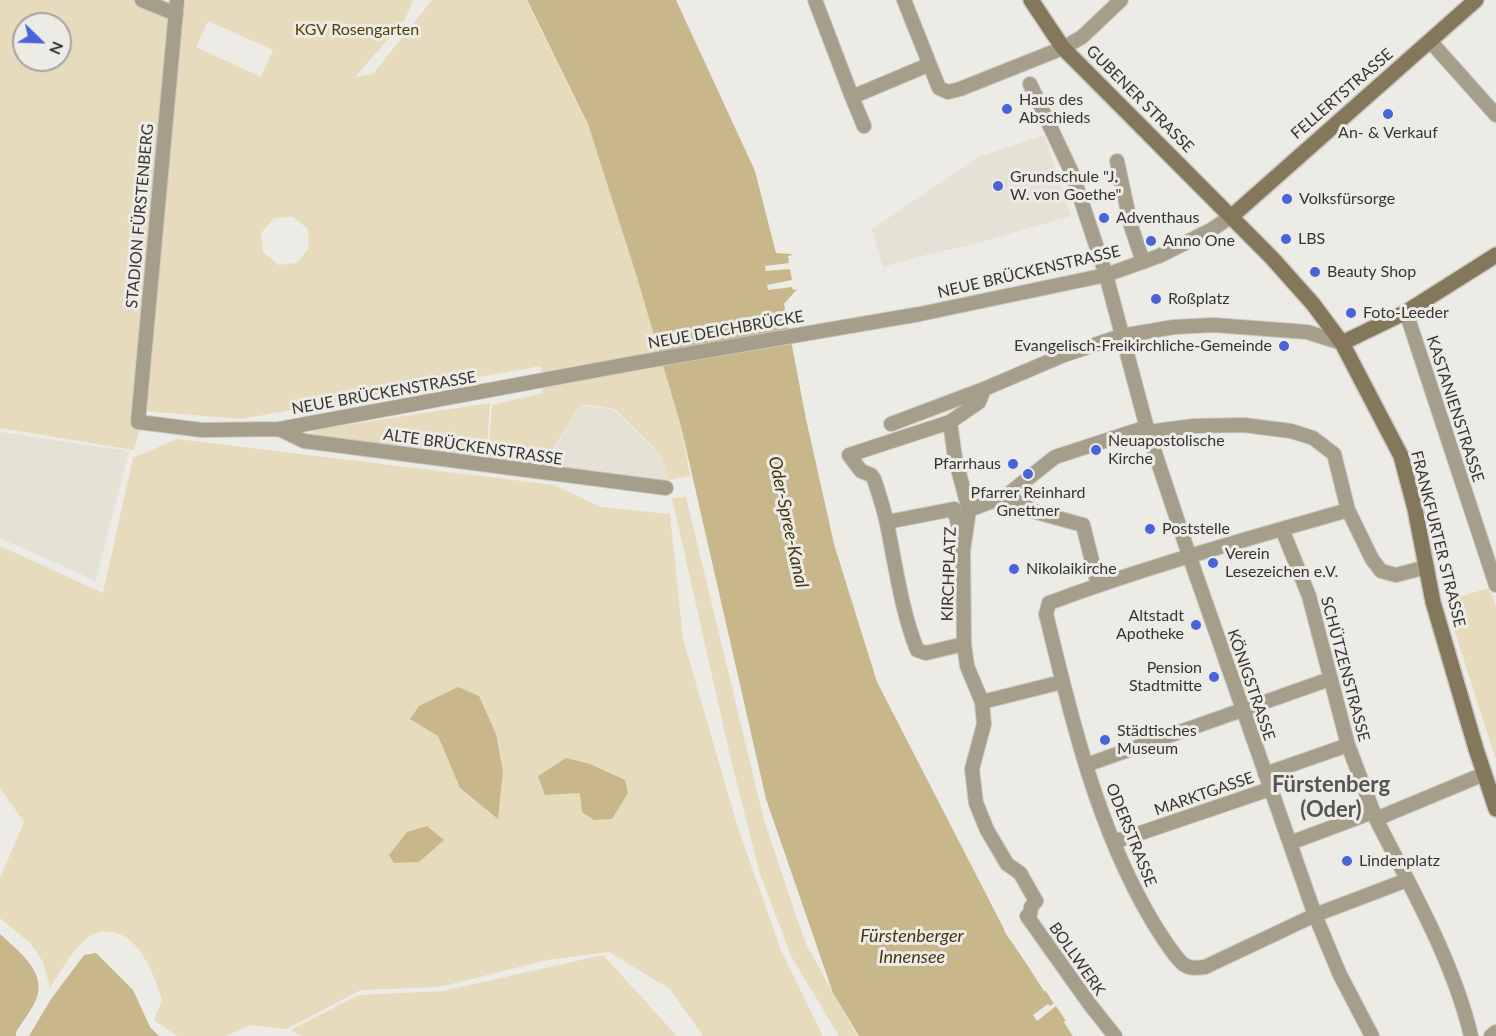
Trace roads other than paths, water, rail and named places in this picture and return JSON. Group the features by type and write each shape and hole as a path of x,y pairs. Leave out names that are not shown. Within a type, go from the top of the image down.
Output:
{"main road":[{"name":"GUBENER STRASSE","path":"1031,0 1063,48 1232,216"},
{"name":"FELLERTSTRASSE","path":"1232,216 1476,0"},
{"name":"FRANKFURTER STRASSE","path":"1232,216 1313,304 1342,343 1401,456 1433,602 1496,809"},
{"path":"1342,343 1406,312 1496,255"}],"street":[{"name":"STADION FÜRSTENBERG","path":"138,422 177,7 142,0"},
{"path":"814,0 864,126"},
{"path":"904,0 928,65 939,88 948,92 954,92 1063,48 1082,37 1121,0"},
{"path":"1430,41 1496,115"},
{"path":"852,97 928,65"},
{"path":"1030,84 1072,173 1106,275 1121,336"},
{"path":"1117,161 1131,226 1143,262"},
{"name":"NEUE BRÜCKENSTRASSE","path":"824,329 921,314 1106,275 1143,262 1211,230 1232,216"},
{"name":"KASTANIENSTRASSE","path":"1406,312 1496,585"},
{"path":"891,424 984,389 1064,355 1121,336 1174,327 1214,325 1307,332 1342,343"},
{"name":"NEUE DEICHBRÜCKE","path":"635,363 824,329"},
{"name":"KÖNIGSTRASSE","path":"1121,336 1148,430 1189,555 1315,915 1340,975 1372,1036"},
{"name":"NEUE BRÜCKENSTRASSE","path":"138,422 202,430 279,429 635,363"},
{"path":"964,644 926,653 917,650 906,618 887,522 874,479 861,471 849,456 950,422 979,402 984,389"},
{"path":"950,422 955,458 969,510"},
{"name":"KIRCHPLATZ","path":"982,702 967,666 964,644 963,579 969,510 1006,496 1055,457 1148,430 1244,425 1291,431 1313,438 1334,454 1348,510 1372,560 1382,571 1396,575 1427,567"},
{"name":"ALTE BRÜCKENSTRASSE","path":"279,429 304,441 666,488"},
{"path":"1006,496 1036,512 1083,525 1098,585 1189,555 1348,510"},
{"path":"887,522 954,509 959,528 965,537"},
{"name":"SCHÜTZENSTRASSE","path":"1282,529 1309,596 1348,745 1375,815 1442,953 1471,1036"},
{"name":"ODERSTRASSE","path":"1098,585 1049,603 1046,614 1062,682 1086,765 1133,889 1159,932 1183,964 1192,968 1205,967 1315,915"},
{"path":"1086,765 1330,679"},
{"path":"982,702 1062,682"},
{"name":"BOLLWERK","path":"982,702 984,724 972,769 976,803 987,830 1007,864 1020,873 1035,899 1036,902 1027,916 1115,1036"},
{"path":"1265,774 1348,745"},
{"path":"1290,843 1375,815 1484,774"},
{"name":"MARKTGASSE","path":"1114,842 1270,789"},
{"path":"1315,915 1407,880"},
{"path":"1491,1036 1496,1032"}],"water":[{"name":"Fürstenberger Innensee","path":"527,0 676,0 755,171 776,253 792,254 798,288 784,304 806,419 834,544 877,682 1004,929 1066,1021 1064,1022 1073,1036 859,1036 833,993 766,799 681,426 636,274 588,124"},
{"path":"458,687 479,696 496,734 503,771 498,819 460,788 438,736 410,719 419,706"},
{"path":"566,758 590,764 625,780 628,793 612,819 594,820 582,812 580,793 545,795 538,776"},
{"path":"427,826 444,840 419,862 394,863 389,855 407,832"},
{"path":"0,934 29,962 38,980 39,990 36,1000 16,1032 16,1036 0,1036"},
{"path":"96,953 133,990 150,1027 159,1036 29,1036 51,999 84,955"}],"place":[{"name":"Haus des Abschieds","path":"1007,109"},
{"name":"An- & Verkauf","path":"1388,114"},
{"name":"Grundschule \"J. W. von Goethe\"","path":"998,186"},
{"name":"Volksfürsorge","path":"1287,199"},
{"name":"Adventhaus","path":"1104,218"},
{"name":"LBS","path":"1286,239"},
{"name":"Anno One","path":"1151,241"},
{"name":"Beauty Shop","path":"1315,272"},
{"name":"Roßplatz","path":"1156,299"},
{"name":"Foto-Leeder","path":"1351,313"},
{"name":"Evangelisch-Freikirchliche-Gemeinde","path":"1284,346"},
{"name":"Neuapostolische Kirche","path":"1096,450"},
{"name":"Pfarrhaus","path":"1013,464"},
{"name":"Pfarrer Reinhard Gnettner","path":"1028,474"},
{"name":"Poststelle","path":"1150,529"},
{"name":"Verein Lesezeichen e.V.","path":"1213,563"},
{"name":"Nikolaikirche","path":"1014,569"},
{"name":"Altstadt Apotheke","path":"1196,625"},
{"name":"Pension Stadtmitte","path":"1214,677"},
{"name":"Städtisches Museum","path":"1105,740"},
{"name":"Lindenplatz","path":"1347,861"}],"district":[{"name":"Fürstenberg (Oder)","path":"1331,798"}],"park label":[{"name":"KGV Rosengarten","path":"357,30"}],"water label":[{"name":"Oder-Spree-Kanal","path":"788,522"}]}
